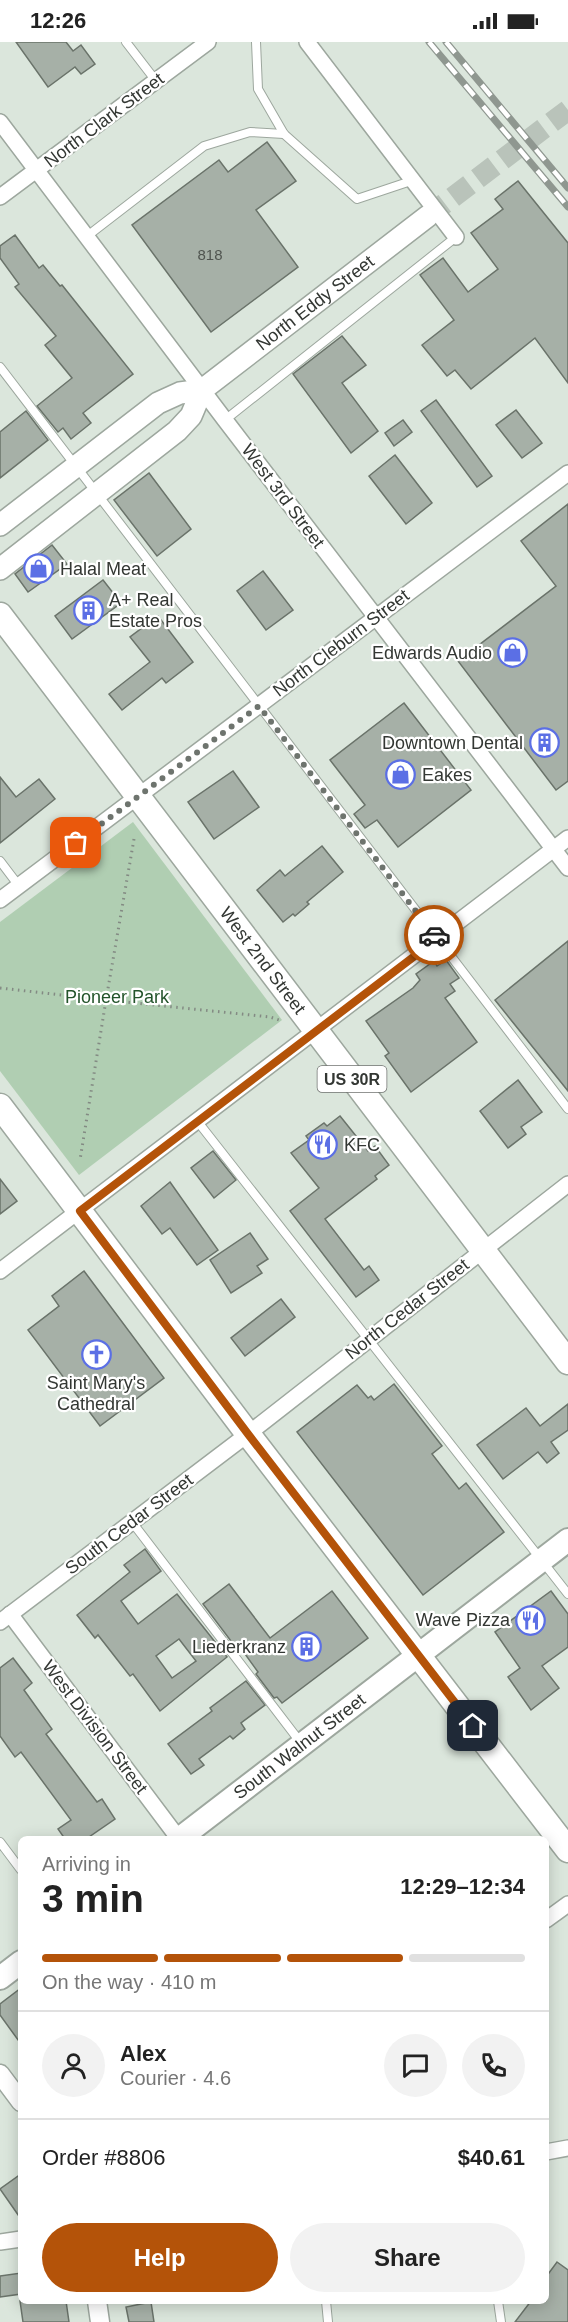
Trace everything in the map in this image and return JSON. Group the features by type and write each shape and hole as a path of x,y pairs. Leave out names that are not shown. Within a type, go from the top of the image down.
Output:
{"highway":[{"name":"West 2nd Street","path":"0,615 568,1362"},
{"path":"0,1106 248,1434 568,1850"}],"main road":[{"name":"North Eddy Street","path":"0,569 177,431 190,416 202,390 428,216"},
{"name":"North Eddy Street","path":"0,525 158,403 180,393 202,390"},
{"name":"South Walnut Street","path":"183,1836 568,1540"},
{"path":"0,1978 18,1964"}],"street":[{"name":"North Clark Street","path":"0,197 208,42"},
{"path":"307,42 456,237"},
{"name":"West 3rd Street","path":"0,122 568,868"},
{"name":"North Cleburn Street","path":"0,900 568,473"},
{"path":"0,1271 568,838"},
{"name":"North Cedar Street","path":"248,1434 568,1184"},
{"name":"South Cedar Street","path":"5,1618 248,1434"},
{"name":"West Division Street","path":"5,1618 177,1836"},
{"path":"549,1918 568,1904"},
{"path":"0,2074 18,2098"},
{"path":"549,2151 568,2148"},
{"path":"0,2242 18,2239"},
{"path":"97,2304 100,2322"}],"lane":[{"path":"126,42 156,81"},
{"path":"256,42 258,89 284,134 357,199 414,180"},
{"path":"86,237 204,146 250,132 284,134"},
{"path":"225,420 456,237"},
{"path":"0,367 568,1109"},
{"path":"0,861 20,885"},
{"path":"198,1122 568,1594"},
{"path":"132,1522 302,1744"},
{"path":"0,1842 18,1866"},
{"path":"326,2304 328,2322"},
{"path":"498,2304 501,2322"}],"path":[{"path":"80,1160 134,839"},
{"path":"0,988 270,1017 315,1032"}],"green space":[{"name":"Pioneer Park","path":"133,822 282,1020 79,1175 0,1071 0,922"}],"building":[{"path":"16,42 66,42 73,51 81,45 95,64 81,74 75,67 48,87"},
{"path":"267,142 296,181 256,210 298,267 211,332 132,225 219,160 228,172"},
{"path":"518,181 568,243 568,383 535,338 471,389 455,370 447,376 422,345 454,320 420,275 443,258 468,292 498,269 471,233 503,209 495,199"},
{"path":"15,235 39,268 43,265 60,286 62,285 133,374 83,413 91,423 71,439 63,428 58,432 37,406 72,378 45,345 56,336 15,287 19,284 0,258 0,246"},
{"path":"342,336 366,365 342,383 378,431 351,453 293,374"},
{"path":"436,400 492,476 477,487 421,411"},
{"path":"516,410 542,443 522,458 496,425"},
{"path":"26,411 48,440 0,478 0,432"},
{"path":"403,420 412,432 394,446 385,433"},
{"path":"395,455 432,503 406,524 369,476"},
{"path":"149,473 191,529 157,556 114,500"},
{"path":"568,504 568,781 556,790 458,661 556,586 521,541"},
{"path":"52,545 67,564 28,592 15,574"},
{"path":"263,571 293,610 266,630 237,591"},
{"name":"A+ Real Estate Pros","path":"103,580 121,603 72,639 55,616"},
{"path":"158,616 193,662 166,683 162,678 122,710 109,694 150,662 130,637"},
{"name":"Eakes","path":"404,703 471,790 398,847 377,820 365,828 354,814 365,805 330,760"},
{"path":"233,771 259,807 214,839 188,802"},
{"path":"0,777 16,797 39,779 55,799 0,843"},
{"path":"322,846 343,872 307,902 309,904 295,916 293,914 283,922 257,890 280,870 285,876"},
{"path":"568,941 568,1091 495,1000"},
{"path":"446,960 459,978 450,984 455,991 445,998 477,1042 411,1092 385,1056 389,1053 366,1021 413,988 420,980 416,974 434,961 437,966"},
{"path":"518,1080 542,1112 521,1127 526,1134 508,1148 480,1111"},
{"path":"340,1116 368,1151 375,1146 389,1165 375,1176 377,1179 325,1219 364,1270 369,1266 379,1280 356,1297 290,1211 319,1188 291,1153 309,1140 306,1136 324,1123 327,1126"},
{"path":"213,1151 236,1180 214,1198 191,1168"},
{"path":"0,1179 17,1201 0,1214"},
{"path":"170,1182 218,1250 197,1265 170,1228 162,1234 141,1206"},
{"path":"250,1233 268,1259 257,1266 262,1273 231,1293 210,1260"},
{"name":"Saint Mary's Cathedral","path":"84,1271 164,1378 100,1426 28,1330 59,1306 52,1296"},
{"path":"281,1299 295,1317 245,1356 231,1338"},
{"path":"394,1384 442,1446 432,1454 459,1489 466,1483 504,1532 423,1595 297,1432 357,1385 368,1398 371,1396 374,1400"},
{"path":"568,1404 568,1430 551,1442 559,1453 547,1463 538,1452 503,1479 477,1445 526,1408 540,1426"},
{"path":"145,1549 161,1571 121,1601 138,1624 177,1594 227,1657 160,1711 133,1674 130,1676 98,1635 95,1638 77,1615 130,1572 124,1565","holes":["179,1639 196,1661 172,1678 156,1656"]},
{"name":"Liederkranz","path":"229,1584 270,1638 332,1591 368,1638 282,1703 277,1697 274,1698 240,1647 237,1649 203,1604"},
{"path":"551,1591 568,1614 568,1647 542,1666 559,1688 531,1710 508,1677 520,1668 495,1632"},
{"path":"13,1658 32,1683 24,1690 52,1729 46,1734 97,1802 102,1799 115,1819 90,1836 63,1836 58,1829 71,1820 21,1752 15,1757 0,1736 0,1668"},
{"path":"246,1681 265,1705 241,1723 245,1729 233,1739 230,1736 199,1759 204,1765 191,1774 168,1744 212,1711 210,1708"},
{"path":"18,1990 18,2040 0,2015 0,2004"},
{"path":"18,2176 18,2215 0,2189"},
{"path":"557,2262 568,2270 568,2322 515,2322 529,2304 549,2304 549,2273"},
{"path":"18,2273 18,2294 0,2297 0,2276"},
{"path":"20,2304 66,2304 69,2322 23,2322"},
{"path":"151,2304 154,2322 129,2322 126,2307"}],"tunnel":[{"path":"428,216 568,110"}],"railway":[{"path":"429,42 568,207"},
{"path":"446,42 568,188"}],"way so far":[{"path":"76,843 259,706 434,935"}],"place":[{"name":"Halal Meat","path":"39,569"},
{"name":"A+ Real Estate Pros","path":"88,610"},
{"name":"Edwards Audio","path":"513,653"},
{"name":"Downtown Dental","path":"544,743"},
{"name":"Eakes","path":"401,775"},
{"name":"KFC","path":"323,1145"},
{"name":"Saint Mary's Cathedral","path":"96,1354"},
{"name":"Wave Pizza","path":"531,1620"},
{"name":"Liederkranz","path":"307,1647"}],"route":[{"path":"434,935 437,939 80,1211 473,1726"}]}
